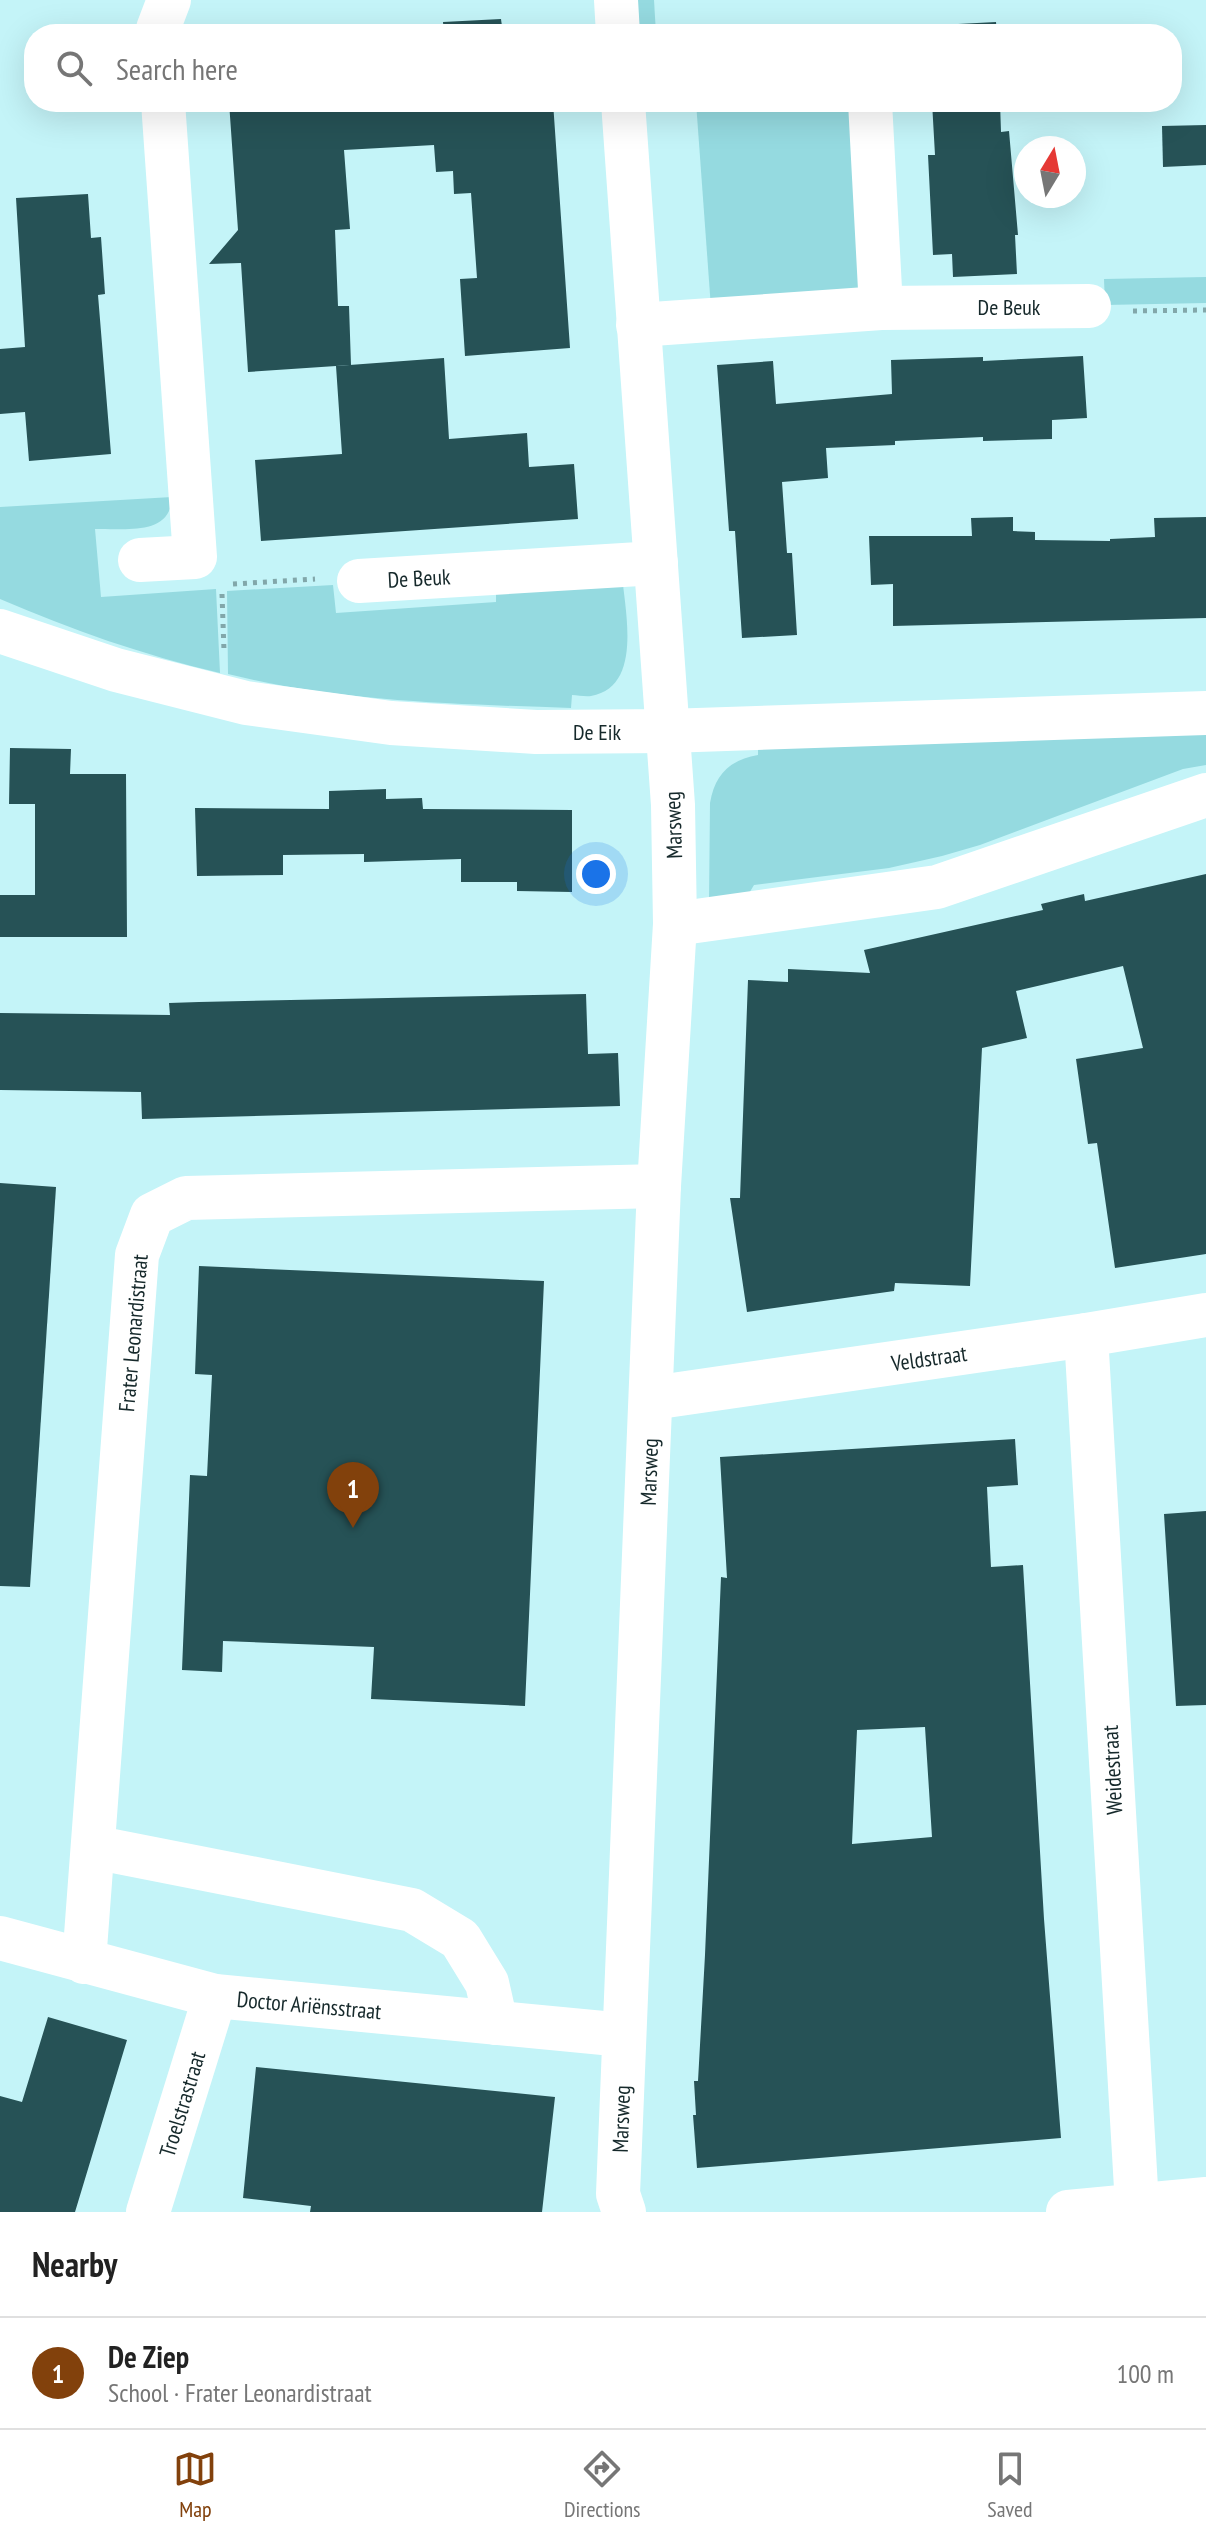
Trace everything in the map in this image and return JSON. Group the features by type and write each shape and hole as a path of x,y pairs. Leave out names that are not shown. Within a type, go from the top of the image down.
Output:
{"street":[{"path":"160,24 169,0"},
{"path":"616,0 617,24"},
{"path":"140,560 195,557 164,112"},
{"path":"624,112 667,731"},
{"path":"871,112 881,308"},
{"name":"De Beuk","path":"638,325 881,308 1089,306"},
{"name":"De Beuk","path":"359,581 656,563"},
{"name":"De Eik","path":"0,631 116,670 246,703 391,723 536,732 667,731 1206,713"},
{"name":"Marsweg","path":"624,2212 618,2194 624,2035 659,1186 675,924 673,805 667,731"},
{"path":"675,924 937,887 1206,795"},
{"name":"Frater Leonardistraat","path":"84,1962 137,1255 152,1215 186,1198 659,1186"},
{"name":"Veldstraat","path":"652,1398 1206,1315"},
{"name":"Weidestraat","path":"1086,1335 1137,2205"},
{"path":"93,1847 412,1910 460,1939 487,1983 496,2023"},
{"name":"Doctor Ariënsstraat","path":"0,1938 215,1996 624,2035"},
{"name":"Troelstrastraat","path":"148,2212 215,1996"},
{"path":"1068,2212 1206,2199"}],"path":[{"path":"1089,306 1105,312 1206,310"},
{"name":"De Beuk","path":"226,698 221,585 334,578 359,581"}],"shaded area":[{"path":"637,0 654,0 655,24 639,24"},
{"path":"697,112 857,112 866,288 711,308"},
{"path":"1206,277 1206,303 1105,305 1104,279"},
{"path":"172,497 170,510 155,524 144,528 95,529 101,597 216,589 220,673 108,641 0,599 0,507"},
{"path":"622,575 627,627 624,663 618,678 607,690 591,696 572,695 571,708 355,696 228,674 227,591 333,585 336,613 496,602 496,591"},
{"path":"1206,734 1206,765 1183,769 980,845 889,868 754,885 745,900 709,904 712,793 725,770 739,761 758,755 758,744"}],"building":[{"path":"501,19 502,24 443,24"},
{"path":"230,112 554,112 570,348 465,356 460,279 477,278 471,193 454,194 453,171 436,172 434,145 344,150 350,229 335,230 338,306 349,306 351,365 248,372 241,263 209,264 238,230"},
{"path":"933,112 1000,112 1001,132 1009,131 1018,235 1015,235 1017,274 953,277 952,254 933,255 928,155 935,155"},
{"path":"1206,125 1206,165 1163,167 1162,126"},
{"path":"88,194 91,238 101,237 105,294 98,295 111,454 29,461 25,412 0,414 0,349 25,347 16,198"},
{"path":"1083,356 1087,418 1052,420 1052,439 983,441 983,437 826,448 828,478 782,482 787,553 792,553 797,635 742,638 735,531 729,531 717,365 773,361 776,404 892,394 891,360 983,357 983,361"},
{"path":"444,358 449,439 527,433 529,467 574,464 578,519 261,541 255,460 342,454 336,366"},
{"path":"1013,517 1013,531 1035,532 1035,540 1110,541 1155,537 1154,518 1206,517 1206,618 893,626 893,584 871,585 869,536 972,536 971,518"},
{"path":"10,748 71,749 70,774 126,774 127,937 0,937 0,895 35,895 35,804 9,804"},
{"path":"386,789 386,799 422,798 423,809 572,810 572,892 517,891 517,882 461,882 461,859 364,862 364,854 283,855 283,875 197,876 195,808 329,809 329,791"},
{"path":"1206,874 1206,1254 1115,1268 1097,1143 1088,1144 1076,1059 1143,1048 1123,966 1016,991 1027,1038 982,1048 970,1286 895,1283 894,1291 747,1312 730,1198 740,1198 748,980 788,982 788,969 870,973 864,950 1043,910 1041,904 1084,894 1085,901"},
{"path":"586,994 588,1054 618,1053 620,1106 142,1119 141,1092 0,1090 0,1013 170,1015 169,1003"},
{"path":"0,1183 56,1187 30,1587 0,1586"},
{"path":"199,1266 544,1281 525,1706 371,1699 374,1647 223,1641 222,1672 182,1670 190,1475 207,1476 212,1375 195,1374"},
{"path":"1015,1439 1018,1485 987,1487 991,1567 1023,1565 1044,1919 1061,2138 697,2168 694,2081 698,2081 705,1955 721,1577 727,1578 720,1457","holes":["925,1727 932,1837 852,1844 857,1730"]},
{"path":"1206,1511 1206,1705 1176,1706 1164,1514"},
{"path":"48,2017 127,2040 75,2212 0,2212 0,2096 22,2102"},
{"path":"256,2067 555,2097 542,2212 310,2212 311,2206 243,2198"}],"place":[{"name":"De Ziep","path":"353,1528"}]}
